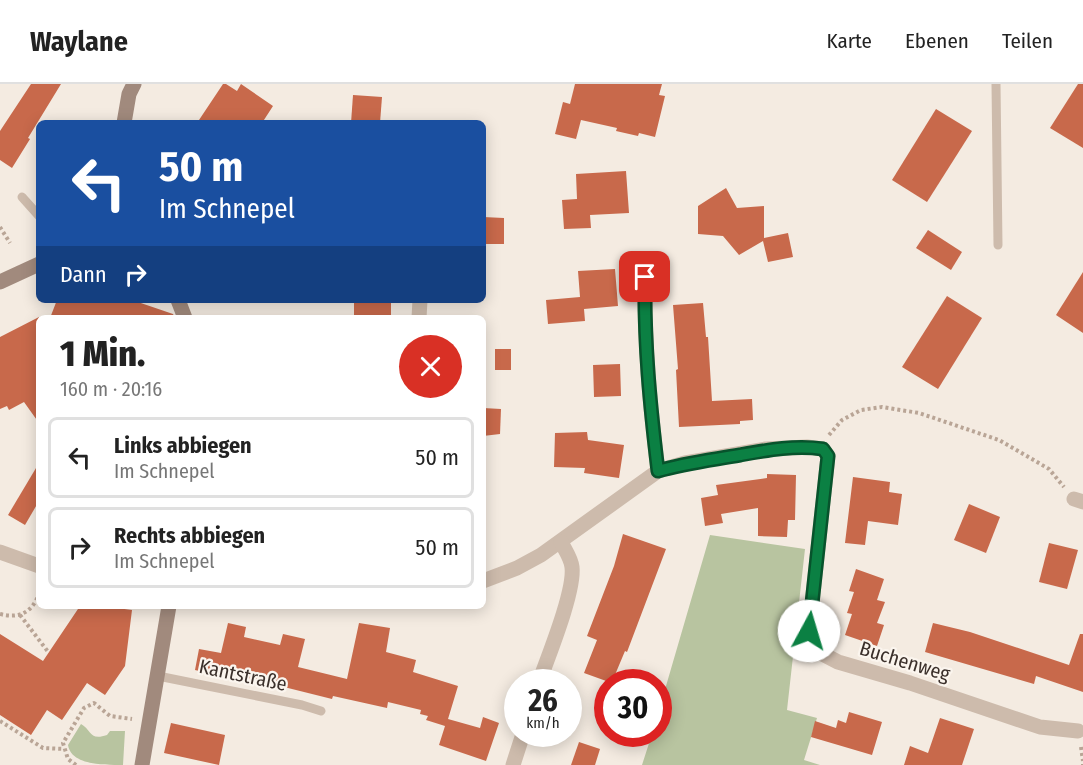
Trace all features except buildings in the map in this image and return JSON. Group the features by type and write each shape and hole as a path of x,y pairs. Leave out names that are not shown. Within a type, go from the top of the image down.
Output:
{"street":[{"path":"125,120 129,94 134,84"},
{"path":"0,282 36,265"},
{"path":"645,277 644,325 647,379 658,471"},
{"path":"486,580 517,568 561,542 658,471 685,463 766,449 807,447 823,449"},
{"name":"Buchenweg","path":"823,449 828,456 809,631 815,650 838,662 910,683 1040,727 1078,731"},
{"path":"543,669 569,595 572,579 573,568 561,542"},
{"path":"0,552 36,565"},
{"path":"142,765 169,609"},
{"path":"513,765 519,747"}],"lane":[{"path":"996,84 998,244"},
{"path":"22,197 36,213"},
{"name":"Kantstraße","path":"158,676 302,705 321,711"}],"path":[{"path":"0,227 10,243"},
{"path":"823,449 828,436 842,420 861,410 882,407 920,412 999,440 1050,469 1078,501"},
{"path":"0,614 20,615 31,610 36,600"},
{"path":"20,615 49,653"},
{"path":"76,765 69,763 64,749 64,738 84,708 94,703 110,716 150,722"},
{"path":"0,721 43,748 64,749"},
{"path":"12,735 15,730"}],"green space":[{"path":"710,535 805,549 787,710 817,718 804,760 820,765 642,765 648,747 672,747 671,669"},
{"path":"81,724 97,737 107,735 110,731 125,731 123,765 106,765 75,757 68,745"}],"route":[{"path":"645,277 644,325 647,379 658,471 685,463 766,449 807,447 823,449 828,456 809,631"}]}
